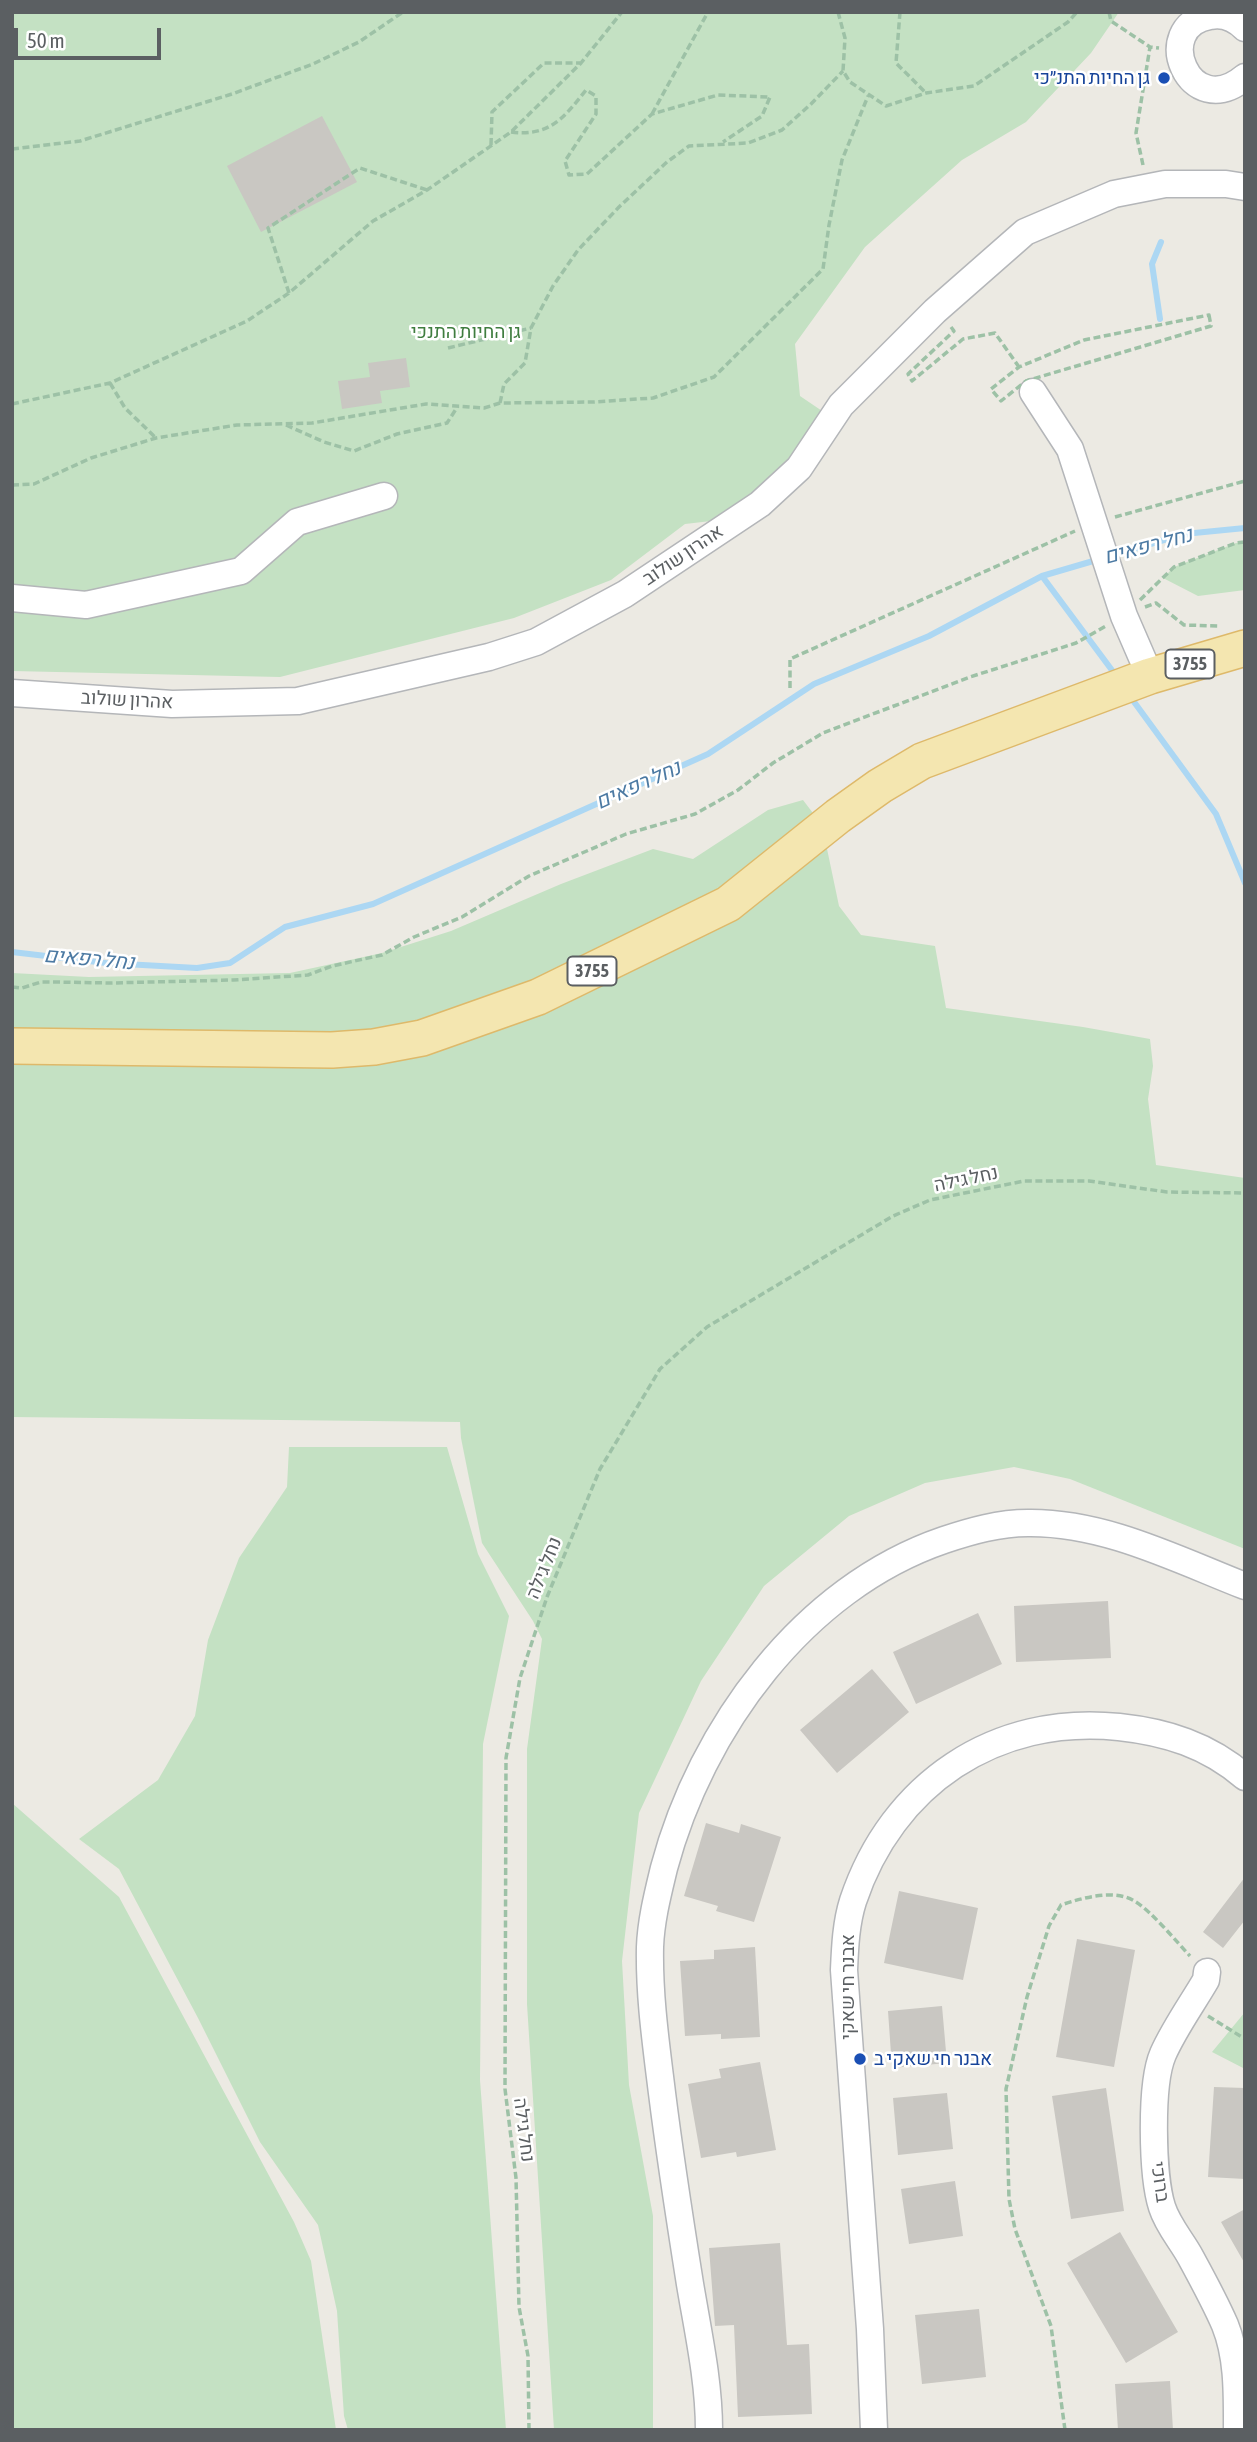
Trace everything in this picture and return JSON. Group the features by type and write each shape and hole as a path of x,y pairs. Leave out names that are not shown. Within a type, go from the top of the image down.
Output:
{"main road":[{"name":"3755","path":"12,1046 332,1049 374,1047 422,1038 538,997 727,904 838,816 922,761 1132,682 1234,637"}],"street":[{"path":"1245,28 1231,18 1209,16 1198,20 1189,28 1179,49 1185,72 1202,87 1225,89 1245,77"},
{"name":"אהרון שולוב","path":"12,693 172,704 298,701 489,657 536,642 625,594 760,504 799,468 841,405 935,310 1025,232 1114,194 1148,187 1165,184 1226,184 1245,187"},
{"path":"1030,386 1070,449 1124,616 1132,682"},
{"path":"12,598 86,605 241,571 297,522 384,496"},
{"path":"709,2430 704,2375 671,2170 655,2041 650,1990 650,1942 657,1896 670,1845 709,1754 734,1714 783,1650 837,1599 898,1560 931,1545 983,1529 1029,1523 1105,1534 1139,1544 1245,1586"},
{"name":"אבנר חי שאקי","path":"874,2430 870,2329 844,1969 846,1933 852,1903 878,1844 918,1793 940,1774 986,1747 1041,1730 1104,1726 1159,1733 1200,1746 1245,1777"},
{"name":"ברוכי","path":"1207,1972 1206,1980 1162,2056 1156,2086 1158,2184 1162,2208 1225,2325 1237,2389 1237,2430"}],"path":[{"path":"12,149 80,141 232,94 313,64 359,42 403,12"},
{"path":"12,404 110,383 247,321 289,293 373,221 427,190 511,132 581,63 622,12"},
{"path":"511,132 529,135 556,124 586,90 596,96 596,114 565,161 569,175 587,174 652,114 708,12"},
{"path":"838,12 845,38 843,71 850,82 886,106 926,93 974,86 1068,22 1077,12"},
{"path":"900,12 896,63 926,93"},
{"path":"1109,12 1111,21 1150,47 1179,49"},
{"path":"1148,187 1136,132 1150,47"},
{"path":"491,145 492,112 544,63 581,63"},
{"path":"500,403 503,384 525,363 531,328 553,286 578,250 619,207 688,146 748,143 782,130 843,71"},
{"path":"652,114 718,95 770,97 762,116 721,143"},
{"path":"12,485 34,484 91,458 156,438 237,425 312,423 426,404 484,408 500,403 653,398 714,377 823,269 842,160 868,96"},
{"path":"289,293 268,228 359,168 427,190"},
{"path":"935,310 954,331 908,374 912,381 963,339 995,333 1019,367"},
{"path":"1209,315 1211,326 1030,386 1001,401 991,389 1019,367 1084,340 1209,315"},
{"path":"448,348 531,328"},
{"path":"110,383 125,408 156,438"},
{"path":"284,424 324,442 354,451 397,434 447,423 458,406"},
{"path":"790,688 790,659 1094,522 1245,481"},
{"path":"1124,616 1174,567 1245,542"},
{"path":"12,986 22,988 41,982 138,983 308,975 332,966 382,955 414,937 462,917 529,876 626,834 695,814 738,790 773,763 823,733 970,677 1076,643 1124,616 1156,603 1184,625 1234,637"},
{"name":"נחל גילה","path":"529,2430 528,2356 519,2307 516,2178 505,2089 506,1758 520,1678 547,1597 600,1469 660,1369 708,1327 893,1216 930,1200 1024,1181 1089,1181 1167,1192 1245,1193"},
{"path":"1065,2430 1051,2326 1015,2229 1007,2187 1006,2089 1038,1961 1049,1926 1061,1905 1090,1896 1114,1896 1135,1900 1207,1972"},
{"path":"1191,2005 1245,2039"}],"green space":[{"name":"גן החיות התנכי","path":"12,12 1119,12 1091,53 1026,122 962,160 865,247 795,344 800,396 828,415 793,459 750,495 711,521 685,524 611,580 514,618 280,677 12,671"},
{"path":"1245,542 1245,590 1198,596 1163,578 1174,567"},
{"path":"803,800 822,825 839,906 861,935 935,946 946,1008 1150,1039 1153,1066 1148,1099 1156,1165 1245,1178 1245,1549 1070,1479 1014,1467 925,1483 849,1516 764,1586 701,1681 639,1813 622,1961 629,2085 653,2216 653,2430 554,2430 527,2004 527,1749 542,1639 482,1543 460,1422 12,1417 12,973 89,977 290,973 382,953 451,931 561,884 653,849 693,859 768,810"},
{"path":"289,1447 447,1447 478,1554 509,1616 483,1744 480,2080 506,2430 348,2430 344,2416 337,2311 318,2225 260,2142 119,1869 79,1839 158,1780 195,1716 208,1640 239,1558 287,1487"},
{"path":"12,1803 119,1897 294,2222 311,2261 336,2430 12,2430"},
{"path":"1245,2012 1245,2069 1212,2052"}],"building":[{"path":"322,116 357,182 261,232 227,166"},
{"path":"406,358 410,387 380,391 382,403 342,409 338,381 370,377 368,363"},
{"path":"1108,1601 1111,1658 1016,1662 1014,1606"},
{"path":"978,1613 1002,1664 916,1704 893,1652"},
{"path":"872,1669 909,1712 837,1773 800,1730"},
{"path":"706,1823 739,1833 741,1824 781,1837 754,1922 716,1911 718,1906 684,1896"},
{"path":"1245,1877 1245,1920 1223,1948 1203,1932"},
{"path":"899,1891 978,1908 963,1980 884,1963"},
{"path":"1077,1939 1135,1950 1114,2067 1056,2057"},
{"path":"755,1947 760,2037 721,2039 721,2034 685,2036 680,1961 714,1959 714,1950"},
{"path":"942,2006 947,2063 892,2068 888,2011"},
{"path":"760,2062 776,2150 737,2157 736,2152 701,2158 688,2084 721,2078 719,2069"},
{"path":"1214,2087 1245,2088 1245,2179 1208,2177"},
{"path":"1106,2088 1124,2211 1071,2219 1052,2096"},
{"path":"947,2093 953,2149 898,2155 893,2098"},
{"path":"955,2181 963,2236 909,2244 901,2189"},
{"path":"1245,2209 1245,2264 1221,2222"},
{"path":"1120,2232 1178,2332 1126,2363 1067,2263"},
{"path":"780,2243 787,2345 809,2344 812,2414 738,2417 734,2325 715,2326 709,2248"},
{"path":"979,2309 986,2377 922,2384 915,2315"},
{"path":"1170,2381 1173,2430 1118,2430 1115,2384"}],"waterway":[{"path":"1160,319 1152,264 1161,242"},
{"name":"נחל רפאים","path":"1110,556 1184,534 1245,528"},
{"name":"נחל רפאים","path":"12,952 106,963 197,968 230,963 285,927 373,904 708,754 814,684 929,636 1042,576 1100,559"},
{"path":"1042,576 1117,677"},
{"path":"1129,695 1216,814 1245,883"}],"place":[{"name":"גן החיות התנ״כי","path":"1164,78"},
{"name":"אבנר חי שאקי ב","path":"860,2059"}]}
